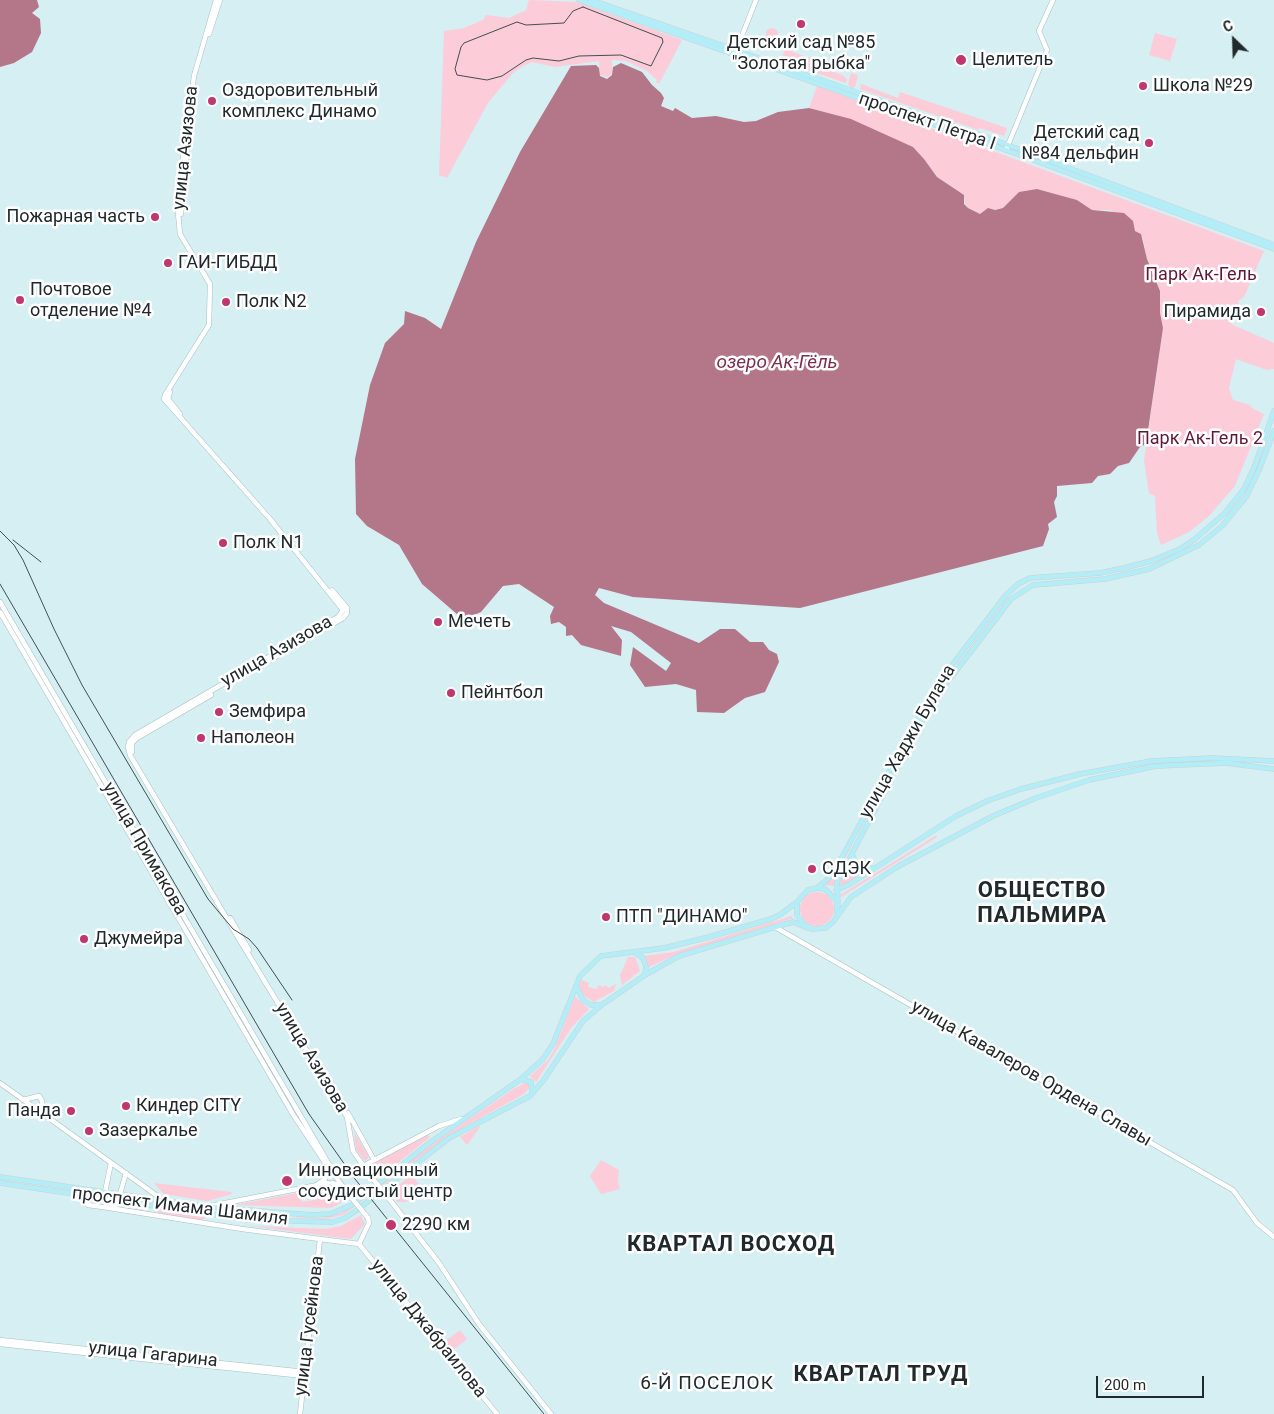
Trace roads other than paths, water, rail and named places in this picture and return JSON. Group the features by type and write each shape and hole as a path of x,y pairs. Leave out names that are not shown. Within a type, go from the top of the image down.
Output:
{"main road":[{"name":"улица Азизова","path":"216,0 194,76 177,202 180,234 210,284 209,325 164,399 270,519 343,610 338,617 136,735 129,742 128,747 130,755 233,929 348,1116 354,1151 363,1166 439,1263 479,1324 551,1414"},
{"name":"улица Азизова","path":"220,0 196,77 181,202 184,236 212,286 211,326 167,396 171,404 310,562 343,603 347,613 343,618 137,738 132,742 131,748 197,863 374,1160"},
{"name":"проспект Петра I","path":"579,0 1007,148 1274,249"},
{"name":"проспект Петра I","path":"592,0 1274,245"},
{"path":"736,52 756,0"},
{"path":"1007,148 1046,50 1039,31 1053,0"},
{"name":"улица Хаджи Булача","path":"817,888 833,873 936,686 1006,595 1018,584 1030,578 1114,570 1151,561 1180,549 1211,527 1244,489 1254,468 1274,411"},
{"name":"улица Хаджи Булача","path":"837,890 837,882 858,840 907,750 946,684 1011,599 1033,585 1114,578 1149,569 1190,551 1212,535 1236,510 1249,492 1274,431"},
{"path":"1254,468 1259,470"},
{"path":"1244,489 1249,492"},
{"path":"1056,575 1057,582"},
{"name":"улица Примакова","path":"0,602 335,1175"},
{"name":"улица Примакова","path":"0,612 294,1116 328,1167 328,1179"},
{"path":"901,747 907,750"},
{"path":"439,1126 444,1132 521,1078 542,1060 553,1044 576,985 584,972 601,956 670,947 744,928 781,914 797,902 806,891 817,888 829,891 837,890 956,816 988,801 1021,789 1080,774 1144,762 1212,758 1274,761"},
{"path":"530,1096 543,1081 582,1021 645,975 679,956 775,926 793,922 816,930 826,928 859,890 928,850 993,816 1036,798 1089,780 1156,766 1226,763 1274,769"},
{"path":"852,837 858,840"},
{"path":"852,852 854,860 860,867 867,869 876,867"},
{"path":"837,890 837,916"},
{"path":"829,891 838,906"},
{"path":"797,902 798,917 808,928"},
{"name":"улица Кавалеров Ордена Славы","path":"775,926 1233,1190 1257,1223 1274,1237"},
{"path":"632,951 643,958 646,966 645,975"},
{"path":"576,985 580,996 588,1003 594,1006 603,1004"},
{"path":"521,1078 531,1082 533,1090 530,1096"},
{"path":"0,1083 163,1200"},
{"name":"проспект Имама Шамиля","path":"0,1183 249,1220 333,1222 345,1218 357,1210 449,1138 530,1096"},
{"path":"32,1097 30,1102 32,1106"},
{"path":"22,1100 40,1097 43,1115"},
{"path":"32,1106 38,1108 41,1105"},
{"path":"363,1166 439,1126 461,1119"},
{"name":"проспект Имама Шамиля","path":"0,1177 209,1207 312,1215 330,1214 352,1204 444,1132"},
{"path":"105,1192 111,1163"},
{"path":"118,1201 126,1173"},
{"path":"328,1179 335,1175 368,1218 369,1223 359,1244"},
{"name":"проспект Имама Шамиля","path":"209,1207 315,1186 335,1175"},
{"path":"328,1179 343,1187"},
{"path":"103,1207 130,1202"},
{"path":"227,1208 226,1204 229,1202"},
{"name":"проспект Имама Шамиля","path":"88,1205 242,1229 359,1244"},
{"path":"147,1205 160,1215"},
{"path":"201,1223 211,1214"},
{"path":"242,1229 249,1220"},
{"name":"улица Гусейнова","path":"300,1414 320,1239"},
{"name":"улица Джабраилова","path":"359,1244 497,1414"},
{"name":"улица Гагарина","path":"0,1340 305,1374"},
{"name":"улица Гагарина","path":"0,1344 305,1374"}],"water":[{"path":"0,0 37,0 39,7 32,13 40,19 41,33 32,52 14,63 0,67"},
{"name":"озеро Ак-Гёль","path":"621,63 642,72 664,98 661,106 673,111 675,108 692,118 716,116 744,122 756,121 778,112 809,108 851,119 913,147 937,177 964,195 964,204 968,208 980,214 988,208 995,210 1003,208 1019,192 1037,189 1077,200 1092,210 1124,213 1133,221 1135,231 1141,234 1147,259 1160,291 1160,313 1163,328 1146,444 1140,447 1129,463 1118,466 1110,474 1098,476 1092,483 1057,486 1057,496 1054,502 1057,517 1048,524 1049,529 1043,546 800,608 633,597 599,588 595,595 604,603 699,643 720,629 735,629 750,642 763,642 769,650 777,654 779,662 765,692 745,698 724,713 697,712 696,690 676,684 645,687 630,665 633,647 666,671 671,663 631,632 611,626 622,640 621,656 581,645 572,635 566,636 566,627 559,622 551,624 550,616 554,607 519,584 503,586 481,612 469,617 458,615 422,584 399,545 367,526 356,514 355,459 370,385 385,343 404,324 405,311 425,318 441,329 476,242 520,152 571,66 596,65 599,68 600,76 607,79 612,75 613,67"}],"railway":[{"path":"583,7 662,38 663,42 651,66 621,55 579,56 559,61 533,58 526,60 502,76 487,80 457,75 455,69 461,47 464,43 517,22 526,25 564,23 573,11 583,7"},
{"path":"0,531 14,545 23,560 82,685 208,899 233,929 249,939 257,948 292,1000"},
{"path":"13,540 41,562"},
{"path":"0,584 309,1114 355,1179 544,1414"}],"place":[{"name":"Детский сад №85 \"Золотая рыбка\"","path":"801,24"},
{"name":"Целитель","path":"961,60"},
{"name":"Школа №29","path":"1143,86"},
{"name":"Оздоровительный комплекс Динамо","path":"212,101"},
{"name":"Детский сад №84 дельфин","path":"1149,143"},
{"name":"Пожарная часть","path":"155,217"},
{"name":"ГАИ-ГИБДД","path":"168,263"},
{"name":"Почтовое отделение №4","path":"20,300"},
{"name":"Полк N2","path":"226,302"},
{"name":"Пирамида","path":"1261,312"},
{"name":"Полк N1","path":"223,543"},
{"name":"Мечеть","path":"438,622"},
{"name":"Пейнтбол","path":"451,693"},
{"name":"Земфира","path":"219,712"},
{"name":"Наполеон","path":"201,738"},
{"name":"СДЭК","path":"812,869"},
{"name":"ПТП \"ДИНАМО\"","path":"606,917"},
{"name":"Джумейра","path":"84,939"},
{"name":"Киндер CITY","path":"126,1106"},
{"name":"Панда","path":"71,1111"},
{"name":"Зазеркалье","path":"89,1131"},
{"name":"Инновационный сосудистый центр","path":"287,1181"},
{"name":"2290 км","path":"391,1225"}],"district":[{"name":"ОБЩЕСТВО ПАЛЬМИРА","path":"1042,904"},
{"name":"КВАРТАЛ ВОСХОД","path":"731,1245"},
{"name":"КВАРТАЛ ТРУД","path":"881,1375"},
{"name":"6-Й ПОСЕЛОК","path":"707,1384"}],"park label":[{"name":"Парк Ак-Гель","path":"1201,275"},
{"name":"Парк Ак-Гель 2","path":"1200,439"}]}
